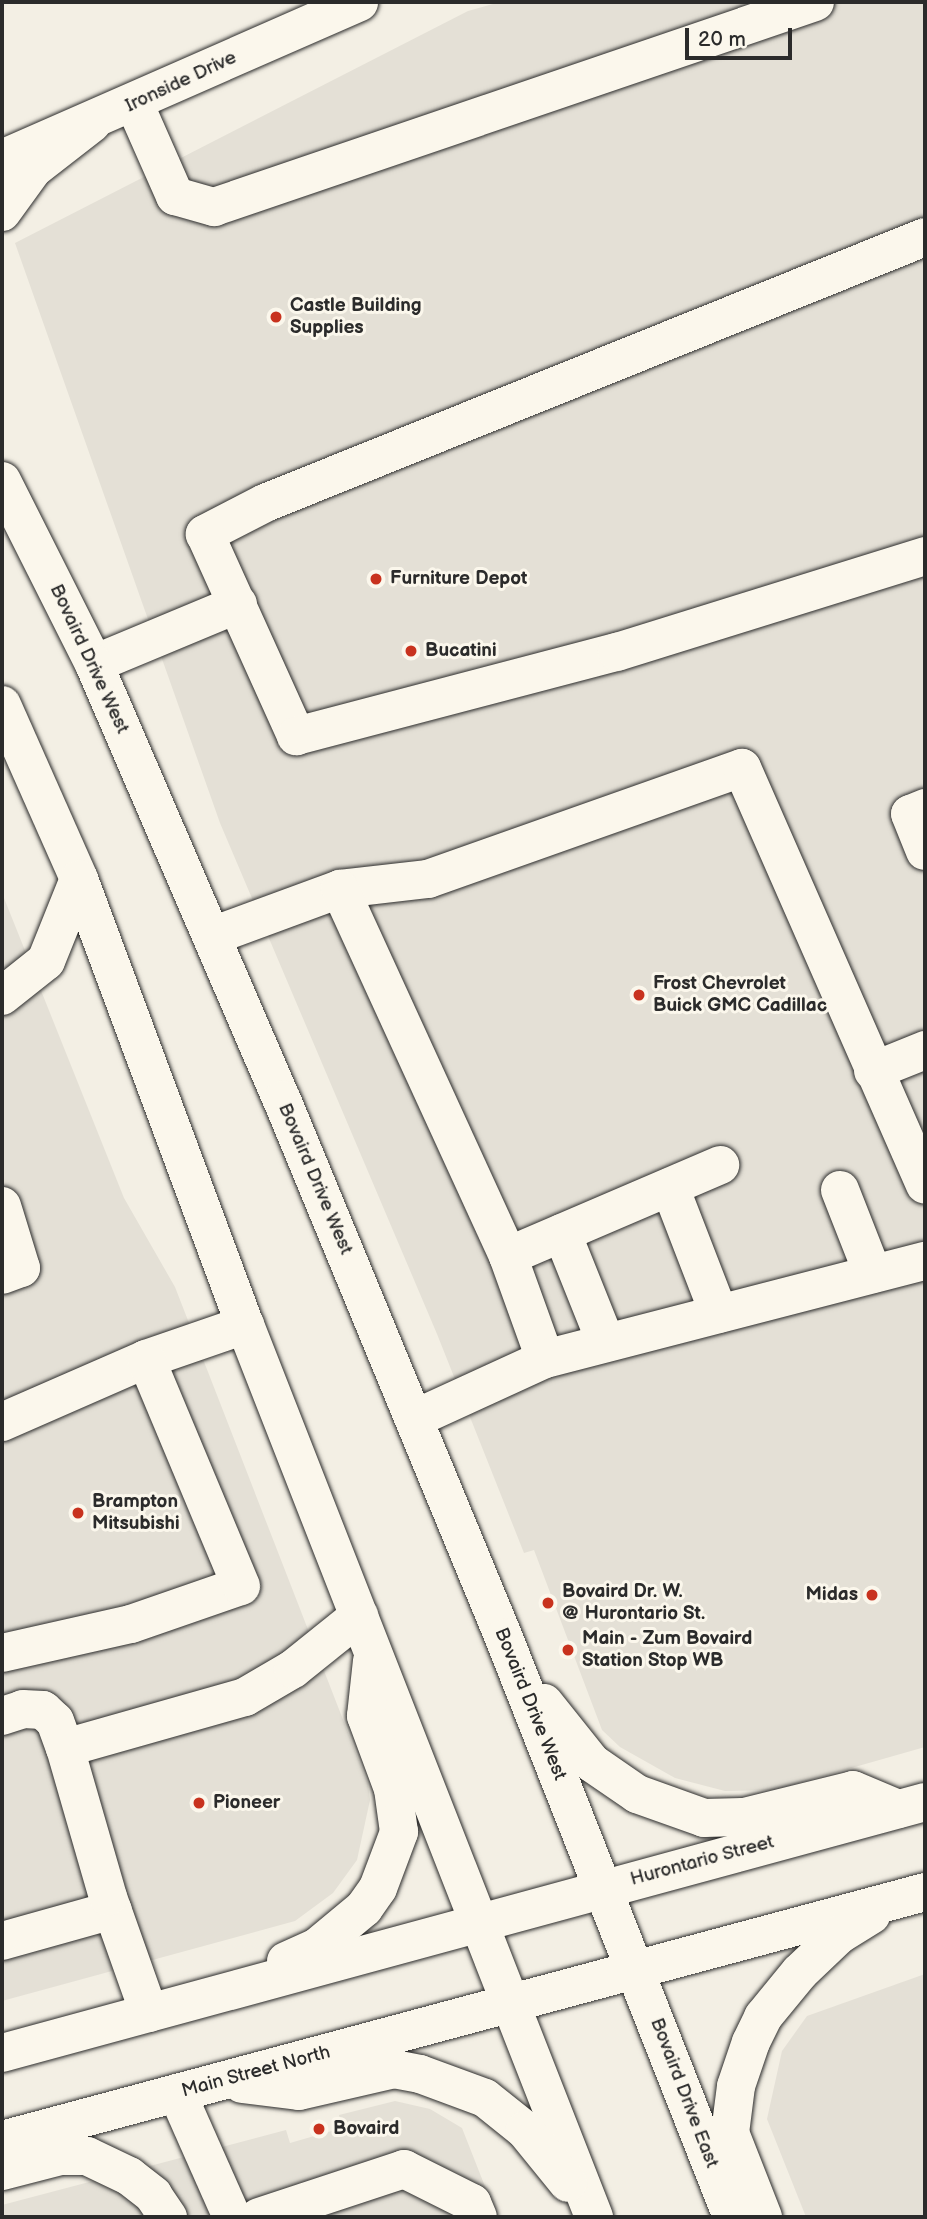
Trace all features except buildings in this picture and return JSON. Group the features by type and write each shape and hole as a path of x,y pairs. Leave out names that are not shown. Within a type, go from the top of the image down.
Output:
{"main road":[{"name":"Ironside Drive","path":"2,159 92,122 359,2"},
{"path":"134,103 175,196 214,207 815,2"},
{"path":"2,212 33,169 92,122"},
{"path":"925,237 265,503 205,534 296,736 617,652 925,556"},
{"name":"Bovaird Drive West","path":"2,481 94,664 212,936 505,1638 635,1970"},
{"path":"94,664 238,604"},
{"path":"2,705 79,879 245,1325 593,2217"},
{"path":"212,936 340,889 428,879 742,768 925,1185"},
{"path":"925,808 910,814 925,851"},
{"path":"2,996 46,961 79,879"},
{"path":"340,889 508,1256 545,1359"},
{"path":"873,1071 925,1050"},
{"path":"508,1256 720,1165"},
{"path":"670,1187 719,1314"},
{"path":"840,1190 873,1274"},
{"path":"2,1206 21,1268 2,1275"},
{"path":"562,1233 606,1343"},
{"path":"414,1419 545,1359 925,1261"},
{"path":"2,1422 146,1359 245,1325"},
{"path":"2,1653 131,1624 241,1586 146,1359"},
{"path":"65,1748 245,1698 293,1669 359,1616"},
{"path":"505,1638 547,1708 592,1763 659,1804 704,1818 744,1817 853,1790 911,1805"},
{"path":"202,1998 317,1947 364,1908 378,1888 399,1832 393,1789 366,1716 373,1655"},
{"path":"2,1716 23,1709 43,1710 54,1721 65,1748 113,1910 149,2012"},
{"name":"Hurontario Street","path":"479,1922 911,1805"},
{"path":"511,2004 911,1896"},
{"path":"763,2217 730,2133 736,2087 751,2042 763,2017 800,1972 839,1935 911,1896"},
{"path":"2,1941 113,1910"},
{"path":"2,2053 479,1922"},
{"name":"Bovaird Drive East","path":"635,1970 732,2217"},
{"name":"Main Street North","path":"2,2140 511,2004"},
{"path":"223,2081 299,2091 394,2069 442,2081 485,2098 525,2130 593,2217"},
{"path":"177,2093 232,2217"},
{"path":"2,2171 61,2156 87,2156 129,2176 153,2195 169,2217"},
{"path":"259,2217 404,2169 472,2203 478,2217"}],"shaded area":[{"path":"500,2 925,2 925,1747 774,1790 725,1791 675,1778 620,1747 602,1730 534,1550 524,1553 437,1334 220,823 15,243 468,11"},
{"path":"2,893 124,1198 175,1287 368,1784 370,1800 357,1860 333,1893 295,1921 2,2001"},
{"path":"925,1974 925,2217 806,2217 767,2119 782,2051 807,2016"},
{"path":"395,2101 430,2109 462,2128 497,2217 2,2217 2,2205 286,2130 290,2143 342,2128 339,2115"}],"place":[{"name":"Castle Building Supplies","path":"276,317"},
{"name":"Furniture Depot","path":"376,579"},
{"name":"Bucatini","path":"411,651"},
{"name":"Frost Chevrolet Buick GMC Cadillac","path":"639,995"},
{"name":"Brampton Mitsubishi","path":"78,1513"},
{"name":"Midas","path":"872,1595"},
{"name":"Bovaird Dr. W. @ Hurontario St.","path":"548,1603"},
{"name":"Main - Zum Bovaird Station Stop WB","path":"568,1650"},
{"name":"Pioneer","path":"199,1803"},
{"name":"Bovaird","path":"319,2129"}]}
